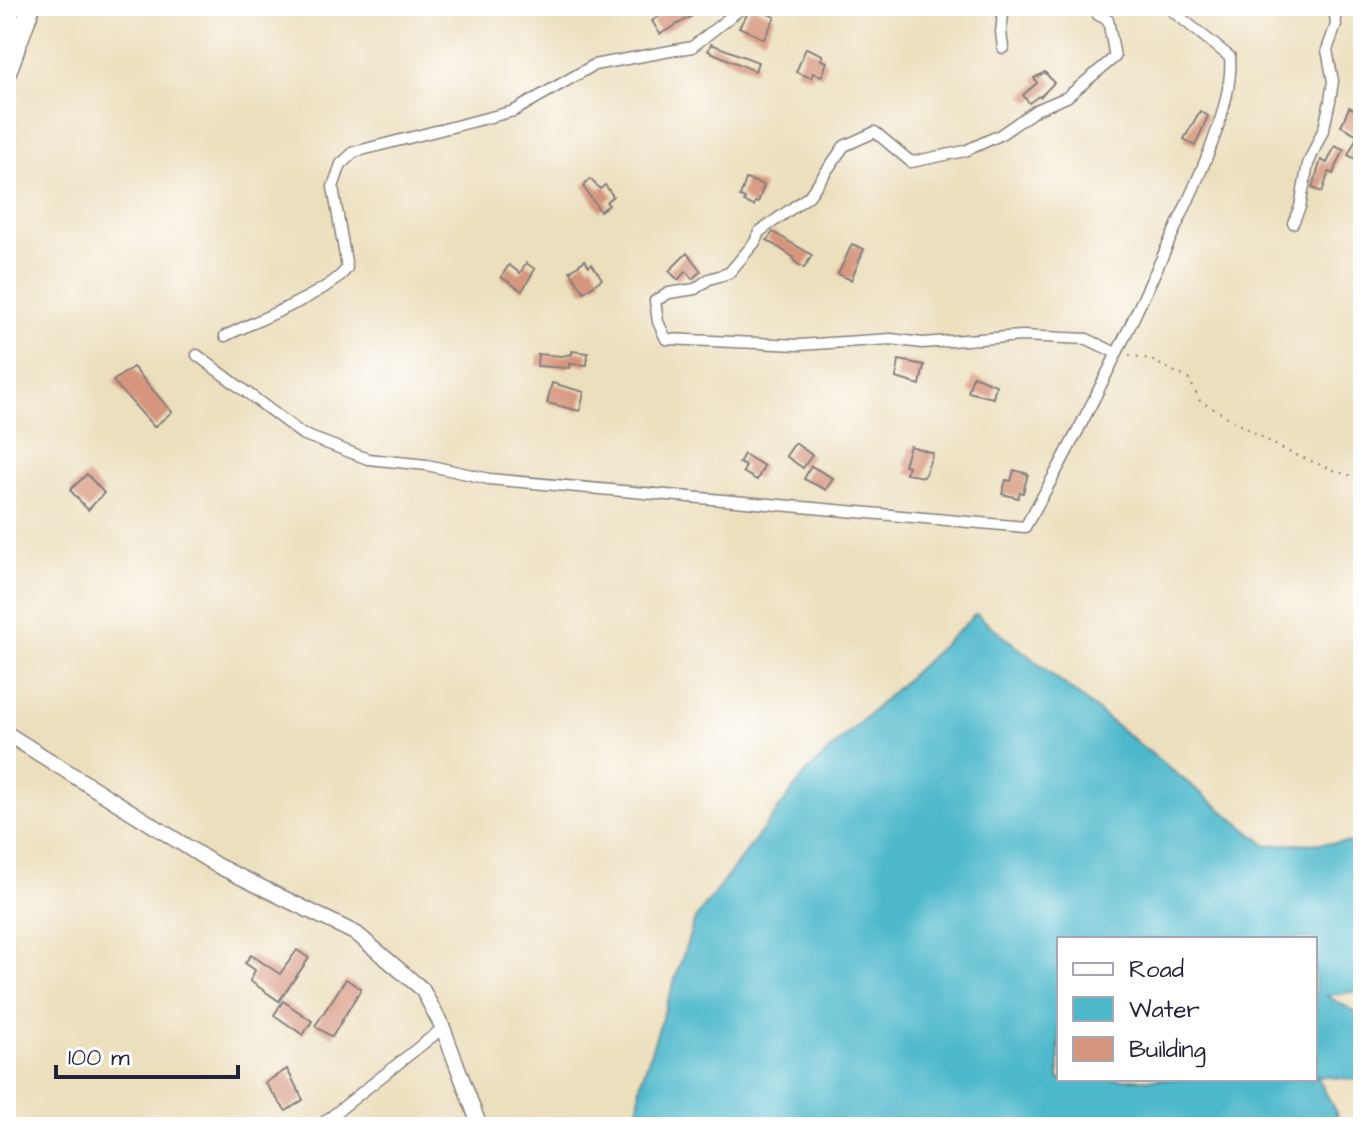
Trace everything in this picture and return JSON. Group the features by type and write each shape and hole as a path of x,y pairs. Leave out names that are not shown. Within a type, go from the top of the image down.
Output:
{"highway":[{"path":"6,75 31,6"}],"street":[{"path":"225,336 322,290 340,278 347,268 333,187 341,164 354,152 514,111 594,65 692,47 744,6"},
{"path":"1003,48 1004,6"},
{"path":"1096,6 1098,15 1108,20 1115,57 1067,97 1036,110 1000,135 965,151 911,162 875,132 844,146 809,196 759,232 755,242 729,273 709,279 695,289 669,293 655,301 658,322 666,339 799,345 891,339 922,343 1022,336 1087,339 1116,353"},
{"path":"197,355 302,434 368,459 427,465 489,479 1025,527 1068,454 1203,169 1232,78 1230,57 1166,6"},
{"path":"1293,223 1300,207 1308,164 1324,128 1330,101 1333,81 1327,50 1336,25 1334,6"},
{"path":"6,733 216,865 357,934 422,989 443,1028 480,1127"},
{"path":"318,1127 443,1028"}],"path":[{"path":"1116,353 1149,359 1189,379 1200,401 1286,451 1344,474 1363,478"}],"water":[{"path":"976,614 1266,845 1363,842 1363,990 1327,996 1363,1016 1363,1080 1317,1076 1343,1127 1299,1124 1296,1127 637,1127 640,1085 695,919 806,773"}],"building":[{"path":"665,6 687,6 692,16 660,34 652,21 668,10"},
{"path":"752,6 775,17 764,39 739,27"},
{"path":"711,44 758,62 755,71 708,51"},
{"path":"806,48 823,55 821,60 827,62 822,76 813,73 811,78 796,72"},
{"path":"1045,72 1054,83 1029,103 1023,95 1037,83 1034,78"},
{"path":"1349,107 1363,114 1363,163 1348,155 1358,135 1341,126"},
{"path":"1200,111 1208,116 1195,146 1184,139"},
{"path":"1335,146 1344,150 1333,174 1329,172 1322,192 1312,188 1321,160 1327,163"},
{"path":"590,179 600,189 605,185 613,196 606,202 609,205 600,211 583,186"},
{"path":"746,179 764,185 754,206 740,197"},
{"path":"773,232 812,255 804,268 767,240"},
{"path":"852,244 864,249 851,280 838,274"},
{"path":"687,253 701,271 692,279 686,271 678,280 669,271"},
{"path":"585,260 589,266 592,264 602,279 584,292 570,271"},
{"path":"526,263 535,269 522,291 501,277 509,265 520,273"},
{"path":"572,351 588,353 587,365 569,364 569,368 537,366 538,354 562,356 572,354"},
{"path":"899,360 924,365 920,385 896,378"},
{"path":"133,367 172,412 154,427 113,381"},
{"path":"973,376 996,385 993,398 968,392"},
{"path":"552,383 584,392 580,411 547,403"},
{"path":"795,443 812,455 803,468 786,456"},
{"path":"910,446 933,453 924,477 906,474 908,466 904,465"},
{"path":"744,454 764,466 757,480 743,472 746,466 739,463"},
{"path":"811,466 833,478 826,490 804,479"},
{"path":"1014,470 1028,474 1023,493 1020,492 1018,498 1002,494 1006,480 1011,481"},
{"path":"87,474 104,493 88,510 70,490"},
{"path":"297,950 309,958 279,1001 250,981 255,970 245,963 251,955 280,974"},
{"path":"346,979 361,989 332,1037 315,1026"},
{"path":"283,1001 312,1021 303,1035 274,1015"},
{"path":"287,1069 303,1100 286,1111 265,1083"}]}
